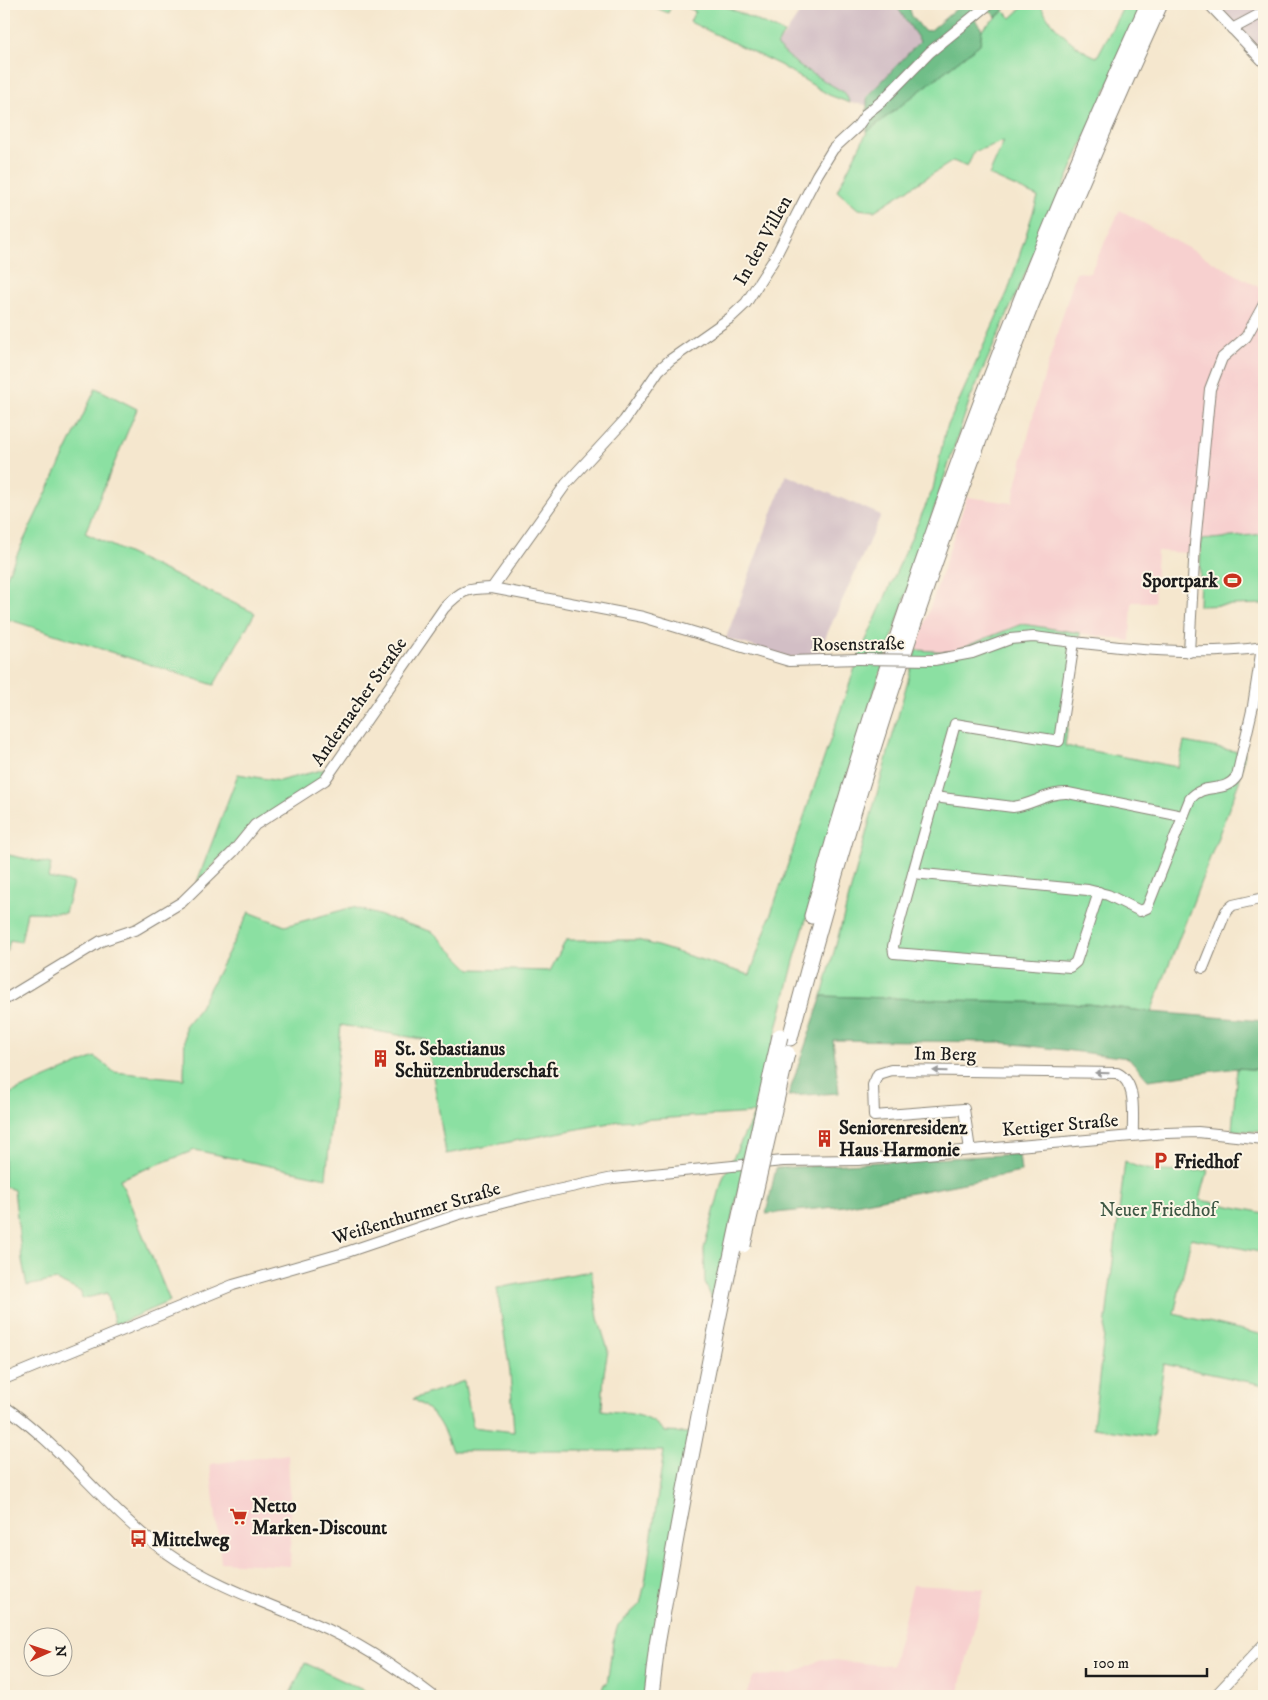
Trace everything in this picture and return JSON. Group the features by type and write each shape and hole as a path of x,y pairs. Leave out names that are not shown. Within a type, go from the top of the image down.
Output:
{"highway":[{"path":"650,1696 662,1646 709,1357 742,1198 856,766 942,507 979,406 1063,194 1148,4"},
{"path":"786,1037 865,772 955,502 989,409 1072,200 1160,4"},
{"path":"660,1696 662,1646"}],"street":[{"name":"In den Villen","path":"492,588 566,484 624,422 659,370 670,360 730,318 746,303 773,261 817,175 833,149 930,52 989,4"},
{"path":"1209,4 1264,62"},
{"path":"1232,29 1264,12"},
{"path":"1189,652 1194,544 1210,388 1222,358 1246,336 1264,304"},
{"name":"Rosenstraße","path":"459,593 476,588 492,588 643,617 789,661 859,659 934,660 972,653 1010,639 1033,637 1189,652 1225,652 1263,647"},
{"name":"Andernacher Straße","path":"4,1000 101,941 137,929 182,902 233,852 255,825 325,780 444,608 459,593"},
{"path":"1074,642 1060,741 954,724 893,946 894,953 1070,967 1076,962 1099,892"},
{"path":"913,873 1099,892 1140,911 1147,908 1182,816 1196,791 1204,788 1224,786 1233,782 1237,776 1253,706 1263,647"},
{"path":"934,797 1013,807 1024,806 1057,792 1182,816"},
{"path":"1202,968 1226,911 1233,905 1264,898"},
{"name":"Im Berg","path":"970,1150 964,1109 874,1116 872,1085 878,1074 891,1070 1117,1073 1124,1077 1131,1085 1133,1135"},
{"name":"Kettiger Straße","path":"858,1160 1133,1135 1198,1132 1264,1139"},
{"name":"Weißenthurmer Straße","path":"4,1379 233,1285 344,1253 456,1215 529,1196 613,1178 783,1161 858,1160"},
{"path":"4,1406 25,1421 120,1514 164,1551 244,1596 315,1624 375,1653 434,1696"},
{"path":"1215,1696 1264,1644"}],"shaded area":[{"path":"806,4 895,4 920,41 867,97 867,105 850,103 845,93 799,66 777,46"},
{"path":"1219,4 1264,4 1264,52 1230,18"},
{"path":"1120,210 1264,290 1264,534 1190,542 1188,553 1157,551 1154,602 1132,602 1130,641 1022,624 951,652 916,650 967,497 1012,503 1037,400 1076,272 1090,273"},
{"path":"786,475 881,515 816,658 788,657 726,638"},
{"path":"288,1454 291,1527 290,1566 221,1562 210,1464"},
{"path":"913,1585 984,1589 958,1696 745,1696 754,1676 792,1674 822,1659 892,1666"}],"green space":[{"path":"647,4 672,4 668,13"},
{"path":"679,4 720,4 784,33 777,46 799,66 845,93 850,103 829,95 780,65 690,22 695,11"},
{"path":"895,4 908,4 912,16 924,31 931,30 962,4 1011,4 996,17 988,9 975,20 982,29 980,44 867,132 867,97 920,41"},
{"path":"1040,4 1056,28 1072,43 1097,57 1125,4 1144,4 970,399 852,759 794,961 756,1112 713,1301 705,1283 704,1249 723,1178 755,1113 620,1121 446,1154 427,1040 341,1025 326,1178 195,1150 120,1179 170,1301 115,1325 107,1293 82,1299 81,1292 56,1280 27,1286 14,1190 4,1186 4,1096 95,1057 114,1072 184,1079 185,1026 200,1007 249,912 285,926 353,907 433,932 470,969 550,971 566,940 638,940 750,975 859,656 933,489 945,432 1008,291 1038,197 989,175 1004,141 974,152 967,167 953,161 874,211 858,209 837,191 867,132 980,44 982,29 1004,11 1011,18 1023,7"},
{"path":"96,388 137,409 85,533 255,613 214,685 4,618 4,582"},
{"name":"Sportpark","path":"1264,534 1264,604 1199,606 1201,540"},
{"path":"1022,624 1080,633 1065,746 1178,767 1184,742 1245,753 1239,782 1151,1012 1088,1004 822,996 916,650 951,652"},
{"path":"329,768 321,780 253,824 197,882 238,774 279,781"},
{"path":"4,854 51,864 48,878 73,883 65,913 27,912 21,942 10,940 7,952 4,951"},
{"path":"822,996 1088,1004 1151,1012 1264,1021 1264,1070 1237,1068 1148,1080 1129,1058 998,1042 833,1040 839,1093 788,1096"},
{"path":"1237,1068 1264,1070 1264,1132 1232,1130"},
{"path":"1019,1154 1021,1172 845,1206 766,1214 776,1168"},
{"name":"Neuer Friedhof","path":"1125,1161 1154,1170 1208,1170 1200,1200 1264,1213 1264,1253 1191,1238 1174,1314 1264,1335 1264,1385 1164,1364 1153,1437 1093,1428"},
{"path":"591,1271 598,1318 608,1350 604,1373 602,1410 644,1417 658,1425 665,1432 690,1433 644,1696 600,1696 604,1684 607,1684 613,1641 618,1625 640,1604 645,1583 664,1451 452,1451 438,1421 428,1410 413,1399 464,1381 473,1427 514,1432 510,1372 497,1288"},
{"path":"305,1663 376,1696 289,1696"}],"place":[{"name":"Sportpark","path":"1232,580"},
{"name":"St. Sebastianus Schützenbruderschaft","path":"381,1059"},
{"name":"Seniorenresidenz Haus Harmonie","path":"825,1138"},
{"name":"Friedhof","path":"1160,1161"},
{"name":"Netto Marken-Discount","path":"238,1516"},
{"name":"Mittelweg","path":"138,1539"}]}
